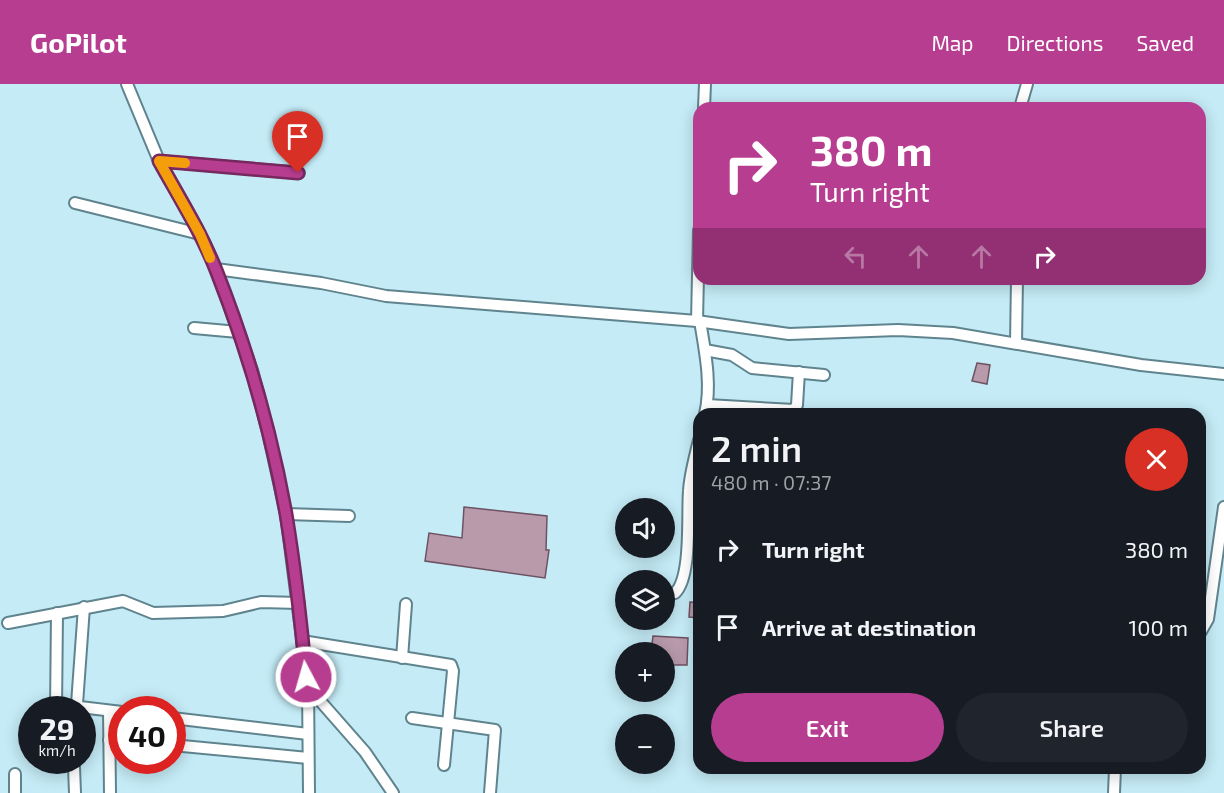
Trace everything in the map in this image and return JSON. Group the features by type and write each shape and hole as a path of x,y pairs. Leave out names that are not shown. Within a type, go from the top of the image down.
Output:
{"street":[{"path":"127,84 159,161 200,234 216,269 258,393 286,514 299,603 308,685 309,793"},
{"path":"704,102 705,84"},
{"path":"1022,102 1027,84"},
{"path":"159,161 298,173"},
{"path":"75,203 200,234"},
{"path":"216,269 321,283 386,296 699,321 789,334 898,330 953,333 1141,365 1224,374"},
{"path":"699,285 699,321 705,350 706,408"},
{"path":"1016,343 1017,285"},
{"path":"194,328 238,332"},
{"path":"705,350 732,355 752,368 824,375"},
{"path":"795,408 799,372"},
{"path":"675,593 682,583 693,492"},
{"path":"1206,622 1224,507"},
{"path":"286,514 349,516"},
{"path":"9,623 123,601 153,613 223,610 261,602 299,603"},
{"path":"402,658 406,604"},
{"path":"84,607 77,704 80,707 108,711"},
{"path":"56,696 57,613"},
{"path":"302,641 402,658 448,663 453,668 444,765"},
{"path":"308,685 365,752 393,793"},
{"path":"412,718 495,730 490,793"},
{"path":"186,720 308,734"},
{"path":"186,746 308,758"},
{"path":"15,774 15,793"},
{"path":"74,774 75,793"},
{"path":"110,774 110,793"},
{"path":"1114,774 1114,793"}],"building":[{"path":"977,363 990,365 987,384 972,381"},
{"path":"464,507 547,516 546,550 549,550 545,578 425,561 429,533 462,538"},
{"path":"690,602 693,602 693,617 689,617"},
{"path":"653,636 688,638 687,665 675,665 675,642 652,642"}],"slow traffic":[{"path":"185,163 159,161 200,234 210,258"}],"route":[{"path":"298,173 159,161 200,234 216,269 252,370 286,514 299,603 306,677"}]}
